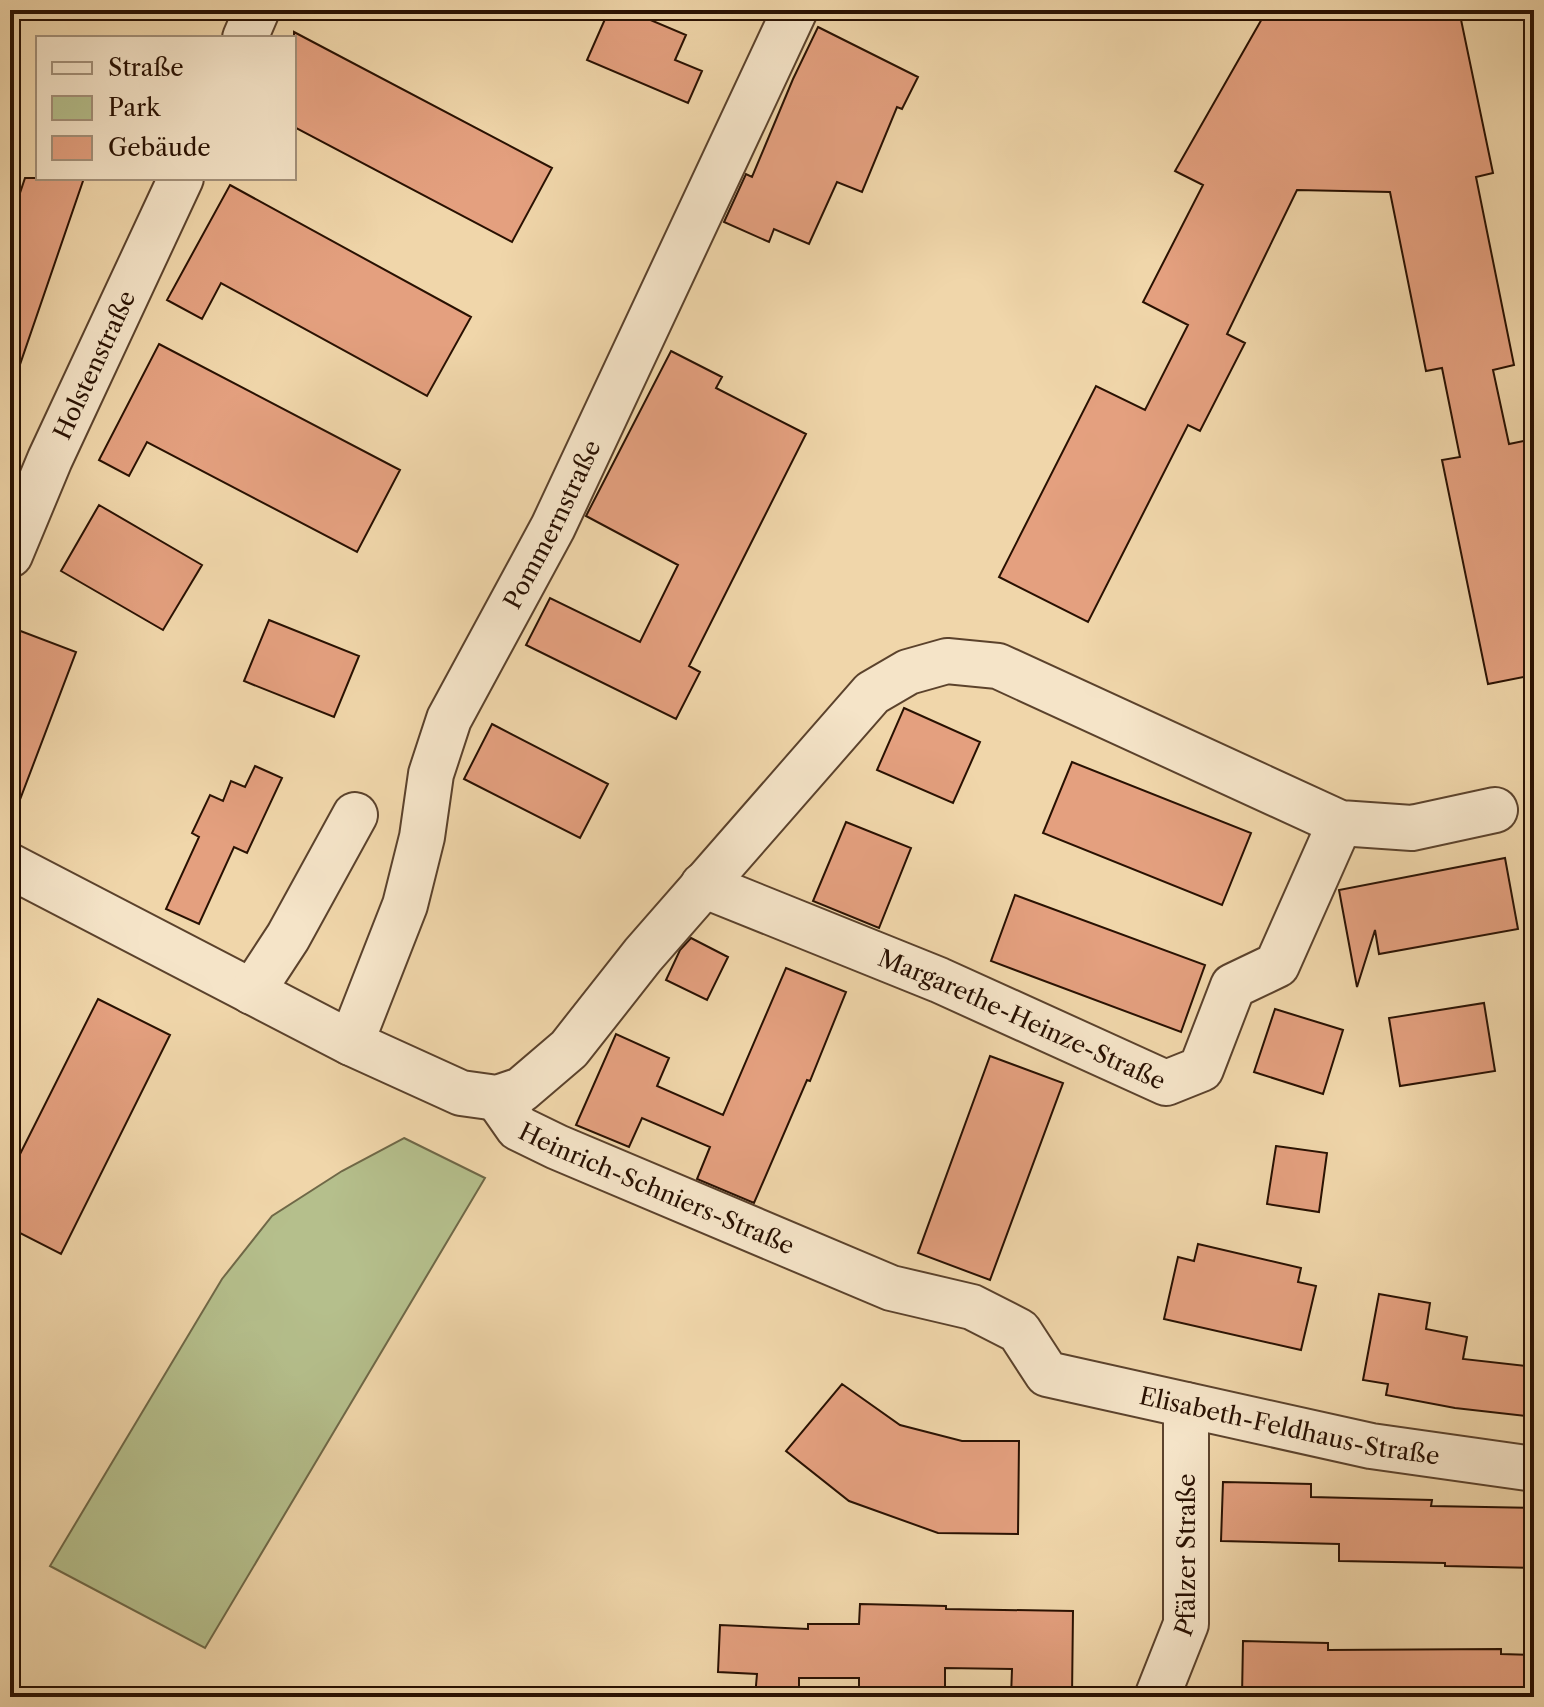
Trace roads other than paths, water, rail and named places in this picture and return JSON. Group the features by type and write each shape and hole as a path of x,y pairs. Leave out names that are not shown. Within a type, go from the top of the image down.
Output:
{"street":[{"path":"246,36 257,10"},
{"name":"Pommernstraße","path":"351,1043 405,905 422,837 431,774 449,719 553,527 786,13"},
{"name":"Holstenstraße","path":"10,555 50,459 180,180"},
{"path":"497,1098 521,1090 569,1049 703,885 872,693 908,672 947,661 998,666 1340,823 1412,828 1495,810"},
{"path":"252,992 288,937 355,815"},
{"name":"Margarethe-Heinze-Straße","path":"703,885 939,980 1166,1083 1201,1069 1233,986 1277,965 1340,823"},
{"name":"Heinrich-Schniers-Straße","path":"10,866 351,1043 461,1093 497,1098 518,1128 557,1147 891,1288 972,1307 1019,1331 1047,1374"},
{"name":"Elisabeth-Feldhaus-Straße","path":"1047,1374 1371,1446 1534,1469"},
{"name":"Pfälzer Straße","path":"1157,1697 1186,1624 1186,1405"}]}
